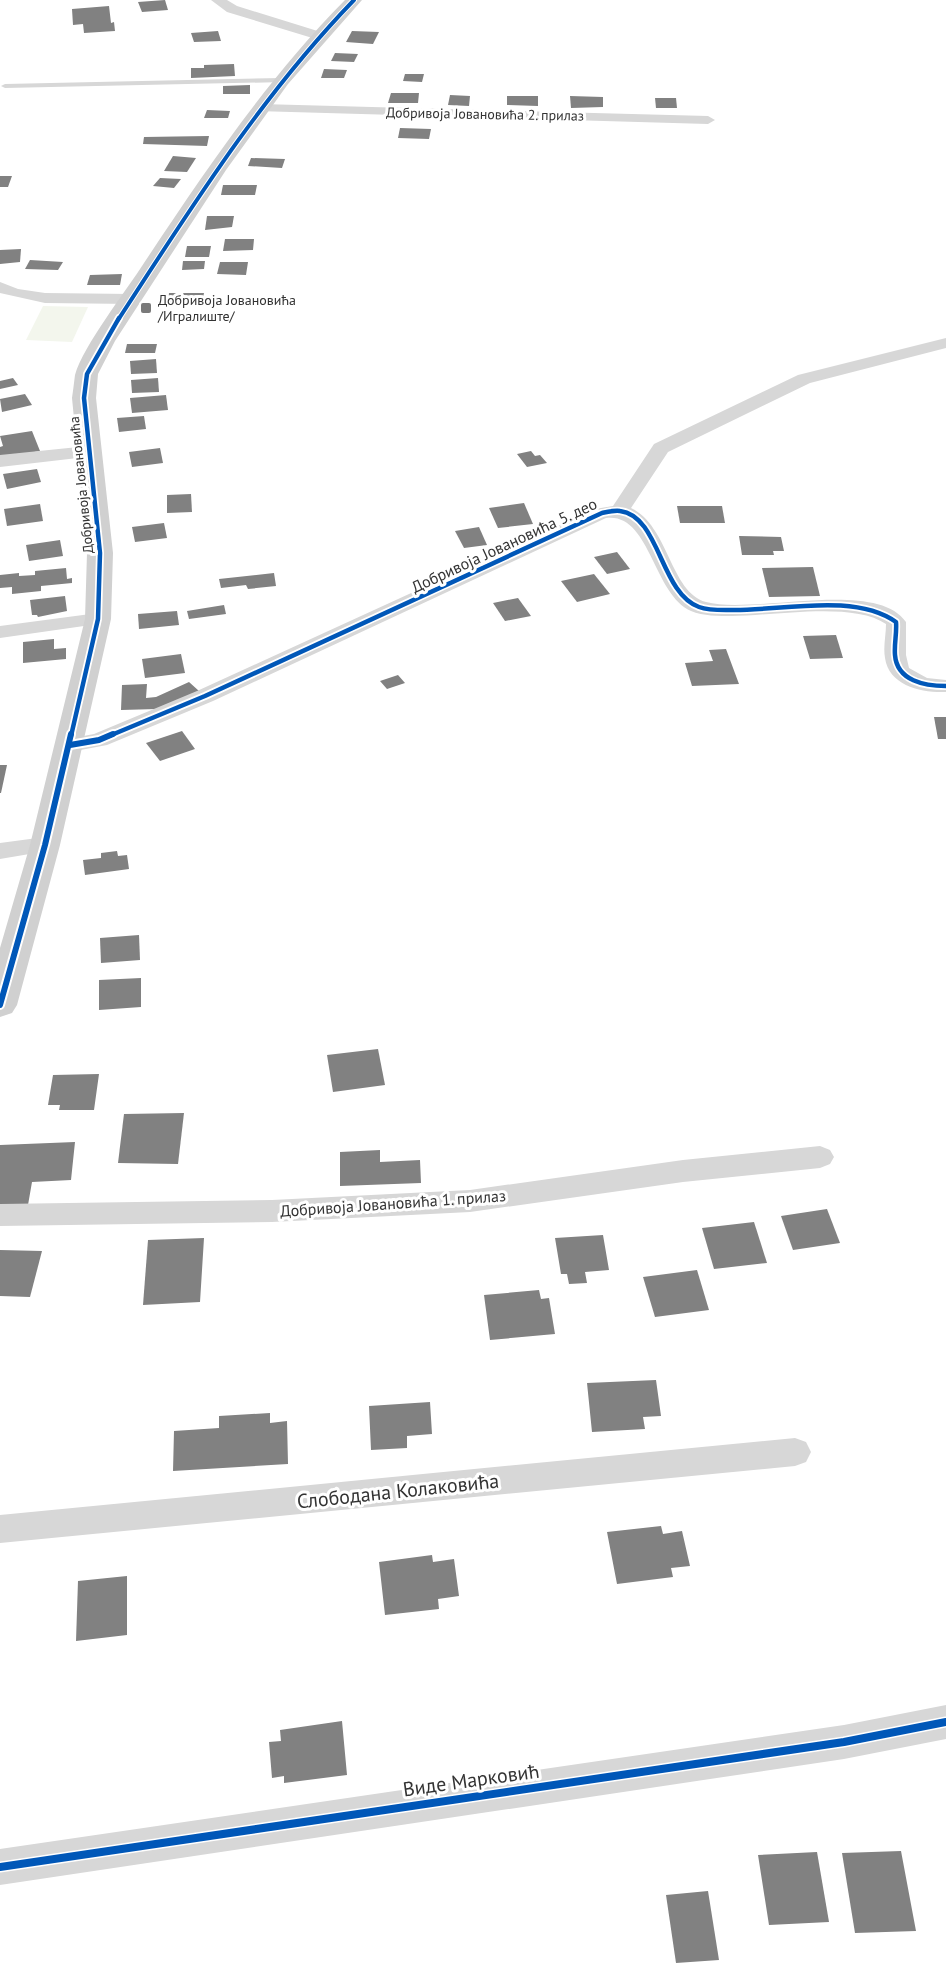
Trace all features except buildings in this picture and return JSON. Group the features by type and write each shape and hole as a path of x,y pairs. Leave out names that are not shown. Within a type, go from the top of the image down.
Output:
{"street":[{"path":"218,0 232,9 319,36"},
{"name":"Добривоја Јовановића","path":"0,1005 45,845 98,619 100,553 84,398 87,374 104,341 217,168 282,80 319,36 354,0"},
{"name":"Добривоја Јовановића 2. прилаз","path":"261,108 708,120"},
{"path":"0,287 14,295 32,298 132,299"},
{"path":"619,511 661,448 804,379 946,342"},
{"path":"0,461 88,452"},
{"name":"Добривоја Јовановића 5. део","path":"70,745 99,740 163,714 448,586 602,513 619,511 633,517 645,529 670,578 682,597 690,603 706,609 843,607 883,611 896,622 895,658 899,670 921,684 946,686"},
{"path":"0,632 98,619"},
{"path":"0,851 45,845"},
{"name":"Добривоја Јовановића 1. прилаз","path":"0,1215 272,1210 470,1201 683,1171 820,1157"},
{"name":"Слободана Колаковића","path":"0,1529 795,1452"},
{"name":"Виде Марковић","path":"0,1867 844,1742 946,1722"}],"lane":[{"path":"5,86 282,80"}],"shaded area":[{"path":"43,306 88,307 72,342 26,340"}],"cycle path":[{"path":"0,1005 45,845 98,619 100,553 84,398 87,374 104,341 217,168 282,80 319,36 354,0"},
{"path":"70,745 99,740 205,696 602,513 620,511 635,517 656,548 674,585 685,599 699,607 744,610 834,606 861,607 882,612 896,622 895,655 901,671 913,681 946,686"},
{"path":"0,1867 844,1742 946,1722"}],"place":[{"name":"Добривоја Јовановића /Игралиште/","path":"146,308"}]}
